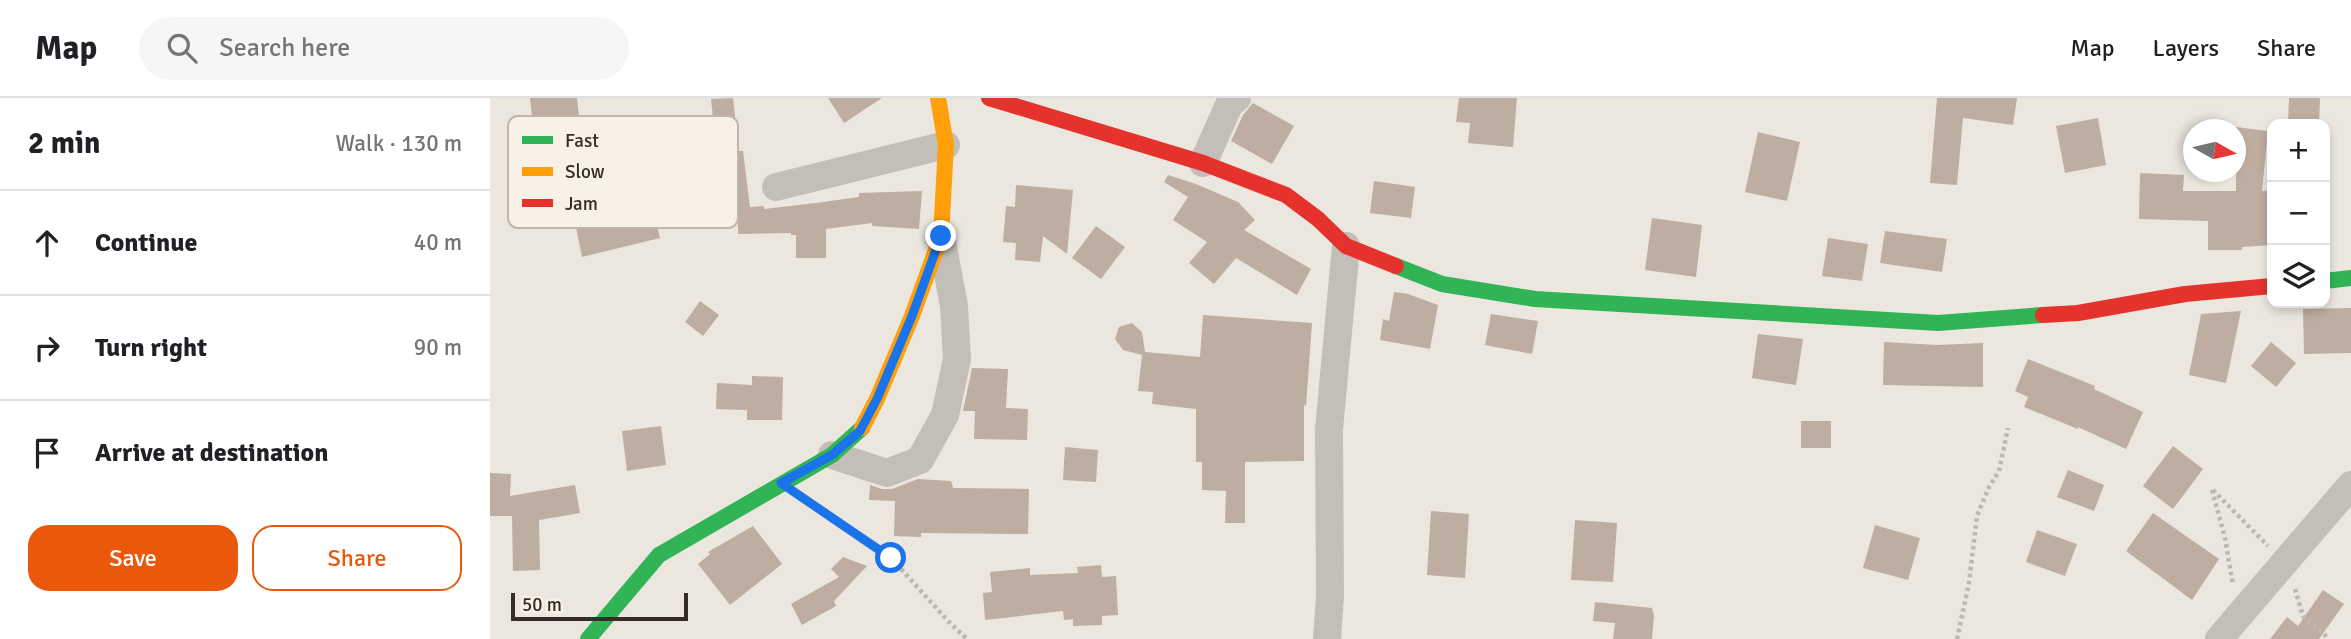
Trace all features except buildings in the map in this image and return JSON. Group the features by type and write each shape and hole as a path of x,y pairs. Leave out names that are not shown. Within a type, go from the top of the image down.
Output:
{"street":[{"path":"832,455 887,473 920,460 945,415 957,359 954,306 941,236 946,145 938,98"},
{"path":"989,98 1203,163 1286,195 1318,219 1346,246 1442,284 1535,299 1938,323 2078,313 2185,294 2267,286"},
{"path":"1203,163 1230,105 1237,98"},
{"path":"776,187 946,145"},
{"path":"588,639 659,555 832,455 860,431 877,399 912,316 941,236"},
{"path":"1326,639 1330,595 1329,429 1346,246"},
{"path":"2330,280 2351,278"},
{"path":"2219,639 2351,485"}],"path":[{"path":"1957,639 1969,583 1977,516 1999,471 2008,428"},
{"path":"781,483 891,558 967,639"},
{"path":"2237,615 2225,538 2212,490 2290,558 2303,616 2327,639"}],"traffic: fast":[{"path":"1396,266 1442,284 1535,299 1938,323 2043,315"},
{"path":"2330,280 2351,278"},
{"path":"588,639 659,555 832,455 862,428"}],"traffic: slow":[{"path":"862,428 912,316 941,236 946,145 938,98"}],"traffic: jam":[{"path":"989,98 1203,163 1286,195 1318,219 1346,246 1396,266"},
{"path":"2043,315 2078,313 2185,294 2267,286"}],"route":[{"path":"891,558 781,483 832,455 860,431 877,399 912,316 941,236"}]}
